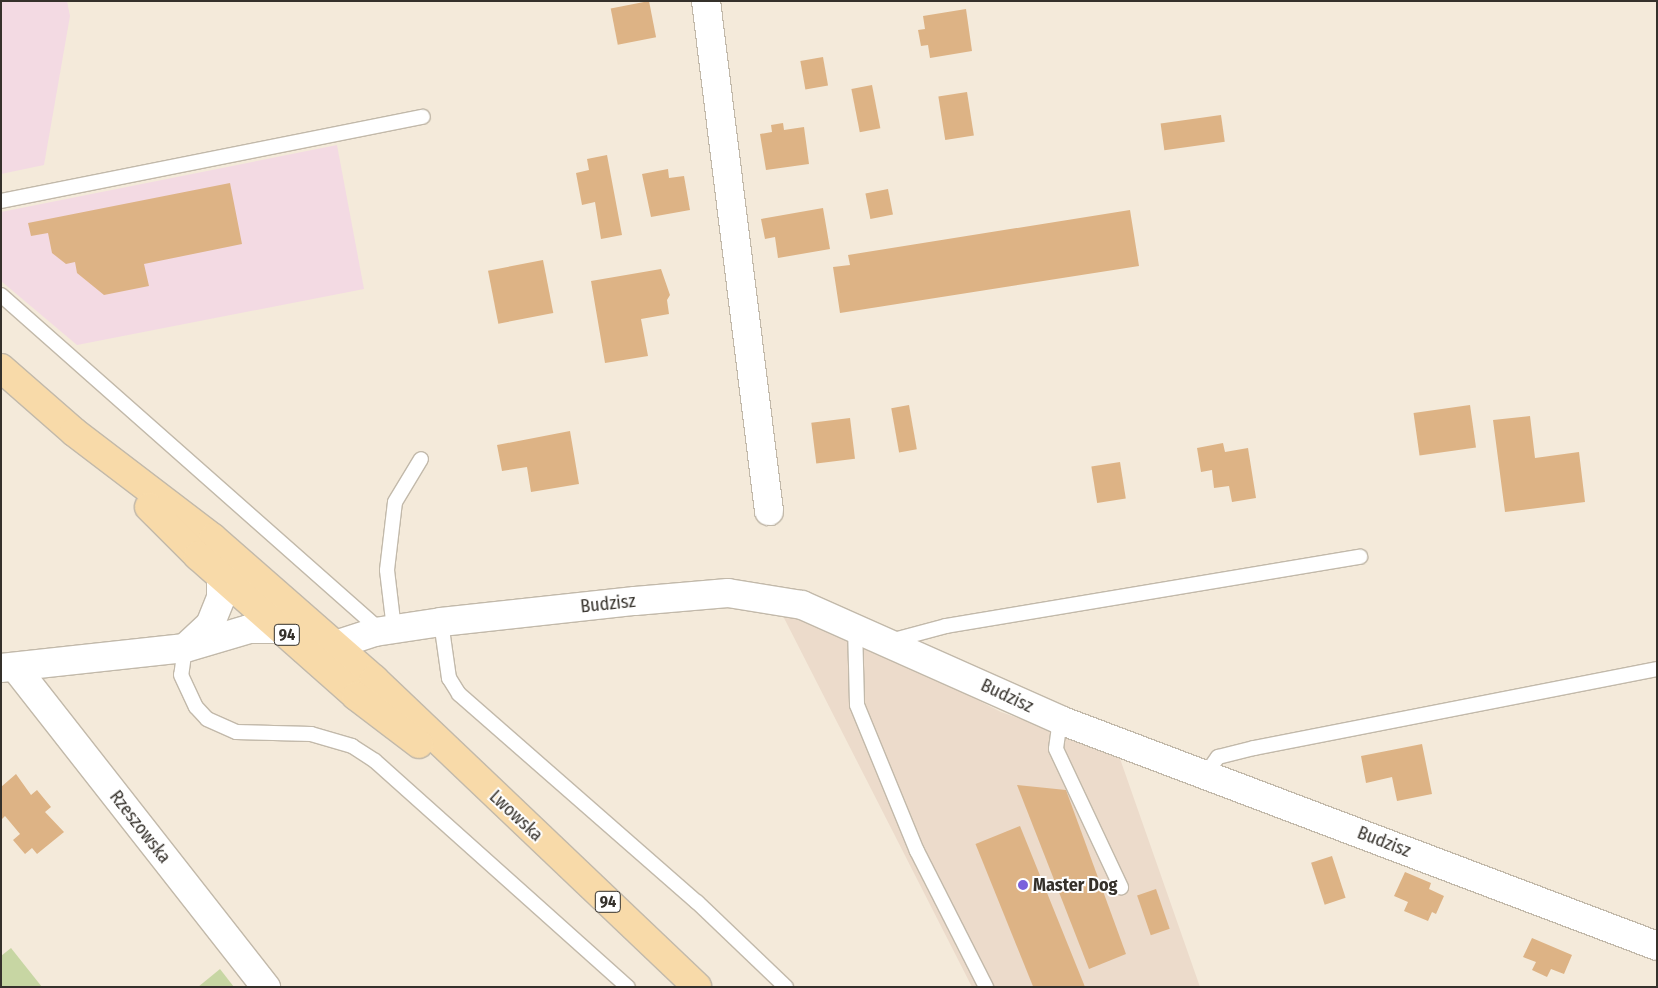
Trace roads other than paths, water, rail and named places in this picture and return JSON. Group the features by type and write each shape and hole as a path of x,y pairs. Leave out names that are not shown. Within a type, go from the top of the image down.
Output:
{"main road":[{"name":"94","path":"1,368 74,432 221,576 356,696 517,819"},
{"name":"94","path":"74,432 213,538 335,645"},
{"name":"Lwowska","path":"335,645 697,987"}],"street":[{"path":"706,1 769,511"},
{"path":"185,648 210,625 221,598 221,576"},
{"name":"Budzisz","path":"335,645 388,630 441,622 728,593 802,605 889,642 1060,720 1657,946"},
{"name":"Rzeszowska","path":"8,667 185,648 249,629 280,629"},
{"name":"Rzeszowska","path":"8,667 266,987"}],"lane":[{"path":"1,201 423,116"},
{"path":"3,301 388,630"},
{"path":"388,630 387,570 395,502 421,459"},
{"path":"889,642 946,626 1360,557"},
{"path":"441,622 450,678 459,694 697,902 786,987"},
{"path":"854,627 857,705 917,851 986,987"},
{"path":"185,648 181,675 196,707 207,719 236,732 311,734 352,746 375,761 628,987"},
{"path":"1206,774 1218,757 1254,748 1657,669"},
{"path":"1060,720 1056,750 1121,887"}],"place":[{"name":"Master Dog","path":"1023,885"}]}
